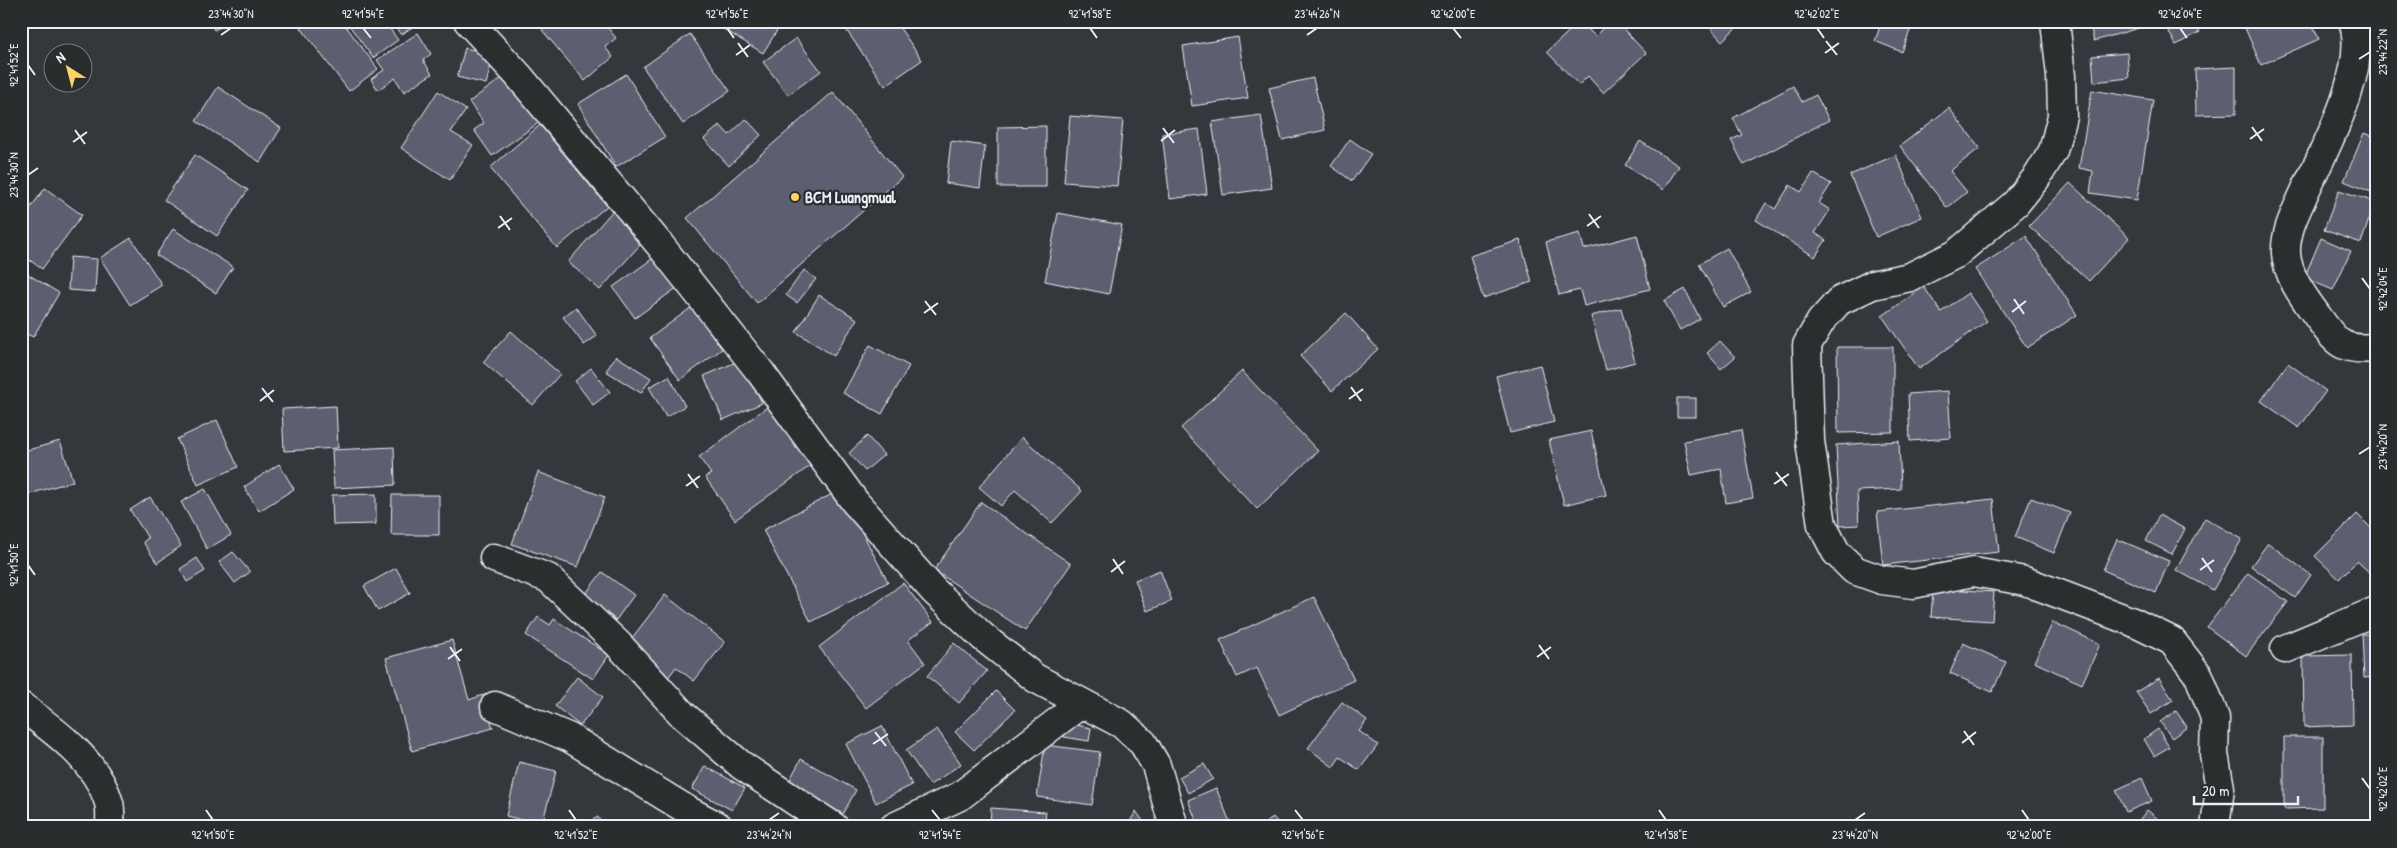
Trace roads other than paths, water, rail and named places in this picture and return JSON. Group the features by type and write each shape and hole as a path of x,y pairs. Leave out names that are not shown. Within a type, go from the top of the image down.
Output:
{"street":[{"path":"468,21 518,75 660,245 761,373 855,502 934,591 983,637 1035,678 1122,724 1143,743 1156,764 1174,827"},
{"path":"2055,21 2061,76 2062,116 2054,151 2037,177 2016,204 1956,254 1910,277 1872,285 1839,301 1820,321 1807,345 1810,442 1822,525 1836,552 1854,570 1882,580 1913,584 1973,572 2025,581 2133,622 2172,641 2199,676 2215,718 2214,754 2220,788 2215,827"},
{"path":"2353,21 2357,59 2348,94 2289,228 2286,254 2293,276 2304,298 2338,344 2361,349 2376,348"},
{"path":"494,558 548,578 618,644 683,715 741,764 834,827"},
{"path":"2285,649 2376,611"},
{"path":"894,827 960,796 1082,703"},
{"path":"21,706 70,745 95,774 109,804 110,827"},
{"path":"496,706 570,738 689,811 719,827"}],"place":[{"name":"BCM Luangmual","path":"795,197"}]}
